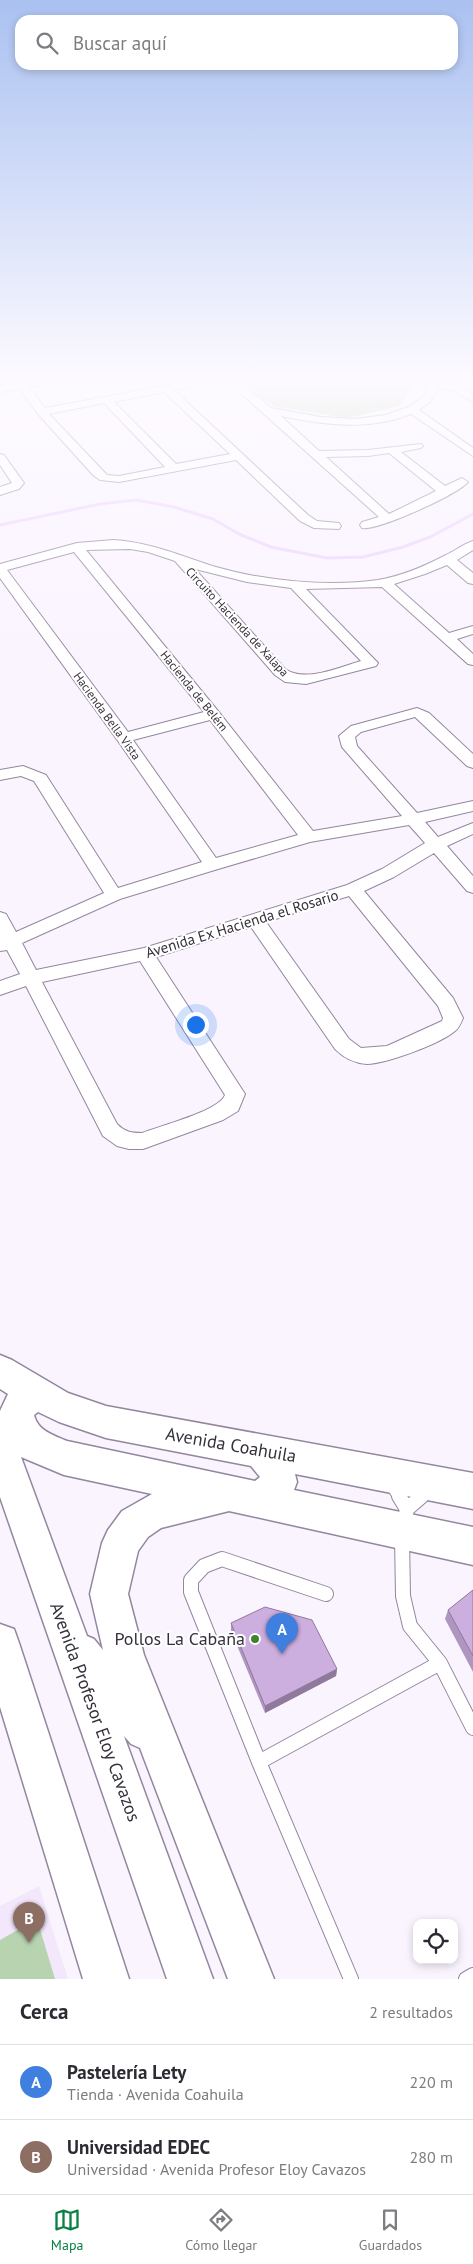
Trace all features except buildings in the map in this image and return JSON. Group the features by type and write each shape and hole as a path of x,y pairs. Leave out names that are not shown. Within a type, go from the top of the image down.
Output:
{"main road":[{"name":"Avenida Coahuila","path":"0,1371 60,1406 106,1422 473,1491"},
{"name":"Avenida Profesor Eloy Cavazos","path":"40,1395 30,1398 21,1404 16,1411 16,1445 69,1640 190,1979"},
{"path":"0,1428 16,1445 64,1458 241,1497 404,1520 473,1546"},
{"path":"251,1979 124,1656 109,1594 115,1561 121,1543 135,1524 154,1512 241,1497 267,1496 279,1482 278,1472 260,1450"},
{"path":"69,1640 159,1746"},
{"path":"0,1643 106,1979"}],"street":[{"path":"0,491 15,488 18,483 9,470"},
{"path":"95,470 104,478 119,479 167,470"},
{"path":"253,470 309,522 320,526 336,526"},
{"path":"333,470 388,519"},
{"path":"418,470 444,490"},
{"path":"366,525 388,519 462,482"},
{"path":"0,568 77,547 102,544 130,545 156,549 232,575 296,586 385,583 449,560 473,545"},
{"name":"Hacienda de Belém","path":"77,547 213,714 309,837"},
{"name":"Circuito Hacienda de Xalapa","path":"178,557 284,676 298,681 374,667 296,586"},
{"path":"449,560 473,580"},
{"name":"Hacienda Bella Vista","path":"0,568 124,738 212,865"},
{"path":"385,583 473,661"},
{"path":"447,638 473,630"},
{"path":"406,700 416,712 424,716 473,763"},
{"path":"416,712 356,729 347,736 350,747 473,887"},
{"path":"124,738 213,714"},
{"path":"0,775 24,772 40,778 114,895"},
{"path":"6,944 114,895 212,865 309,837 473,806"},
{"name":"Avenida Ex Hacienda el Rosario","path":"0,988 32,977 145,954 353,890 388,873 435,845 473,828"},
{"path":"256,921 342,1044 349,1050 358,1055 376,1056 443,1030 450,1025 453,1018 446,1003 353,890"},
{"path":"0,918 6,944 32,977 110,1130 115,1136 124,1140 143,1141 216,1114 231,1105 235,1094 145,954"}],"lane":[{"path":"384,1473 404,1520 401,1570 403,1596 410,1626 440,1663 473,1728"},
{"path":"404,1520 437,1484"},
{"path":"326,1594 222,1559 212,1561 201,1567 191,1580 192,1592 259,1762 351,1979"},
{"path":"259,1762 440,1663"},
{"path":"466,1979 473,1974"}],"shaded area":[{"path":"39,1886 68,1979 0,1979 0,1906"}],"green space":[{"path":"37,1919 55,1979 0,1979 0,1940"}],"waterway":[{"path":"0,525 100,504 136,500 174,507 213,519 239,534 271,547 327,558 363,557 403,547 430,537 473,514"}],"place":[{"name":"Pollos La Cabaña","path":"255,1639"},
{"name":"Pastelería Lety","path":"282,1654"},
{"name":"Universidad EDEC","path":"29,1943"}]}
